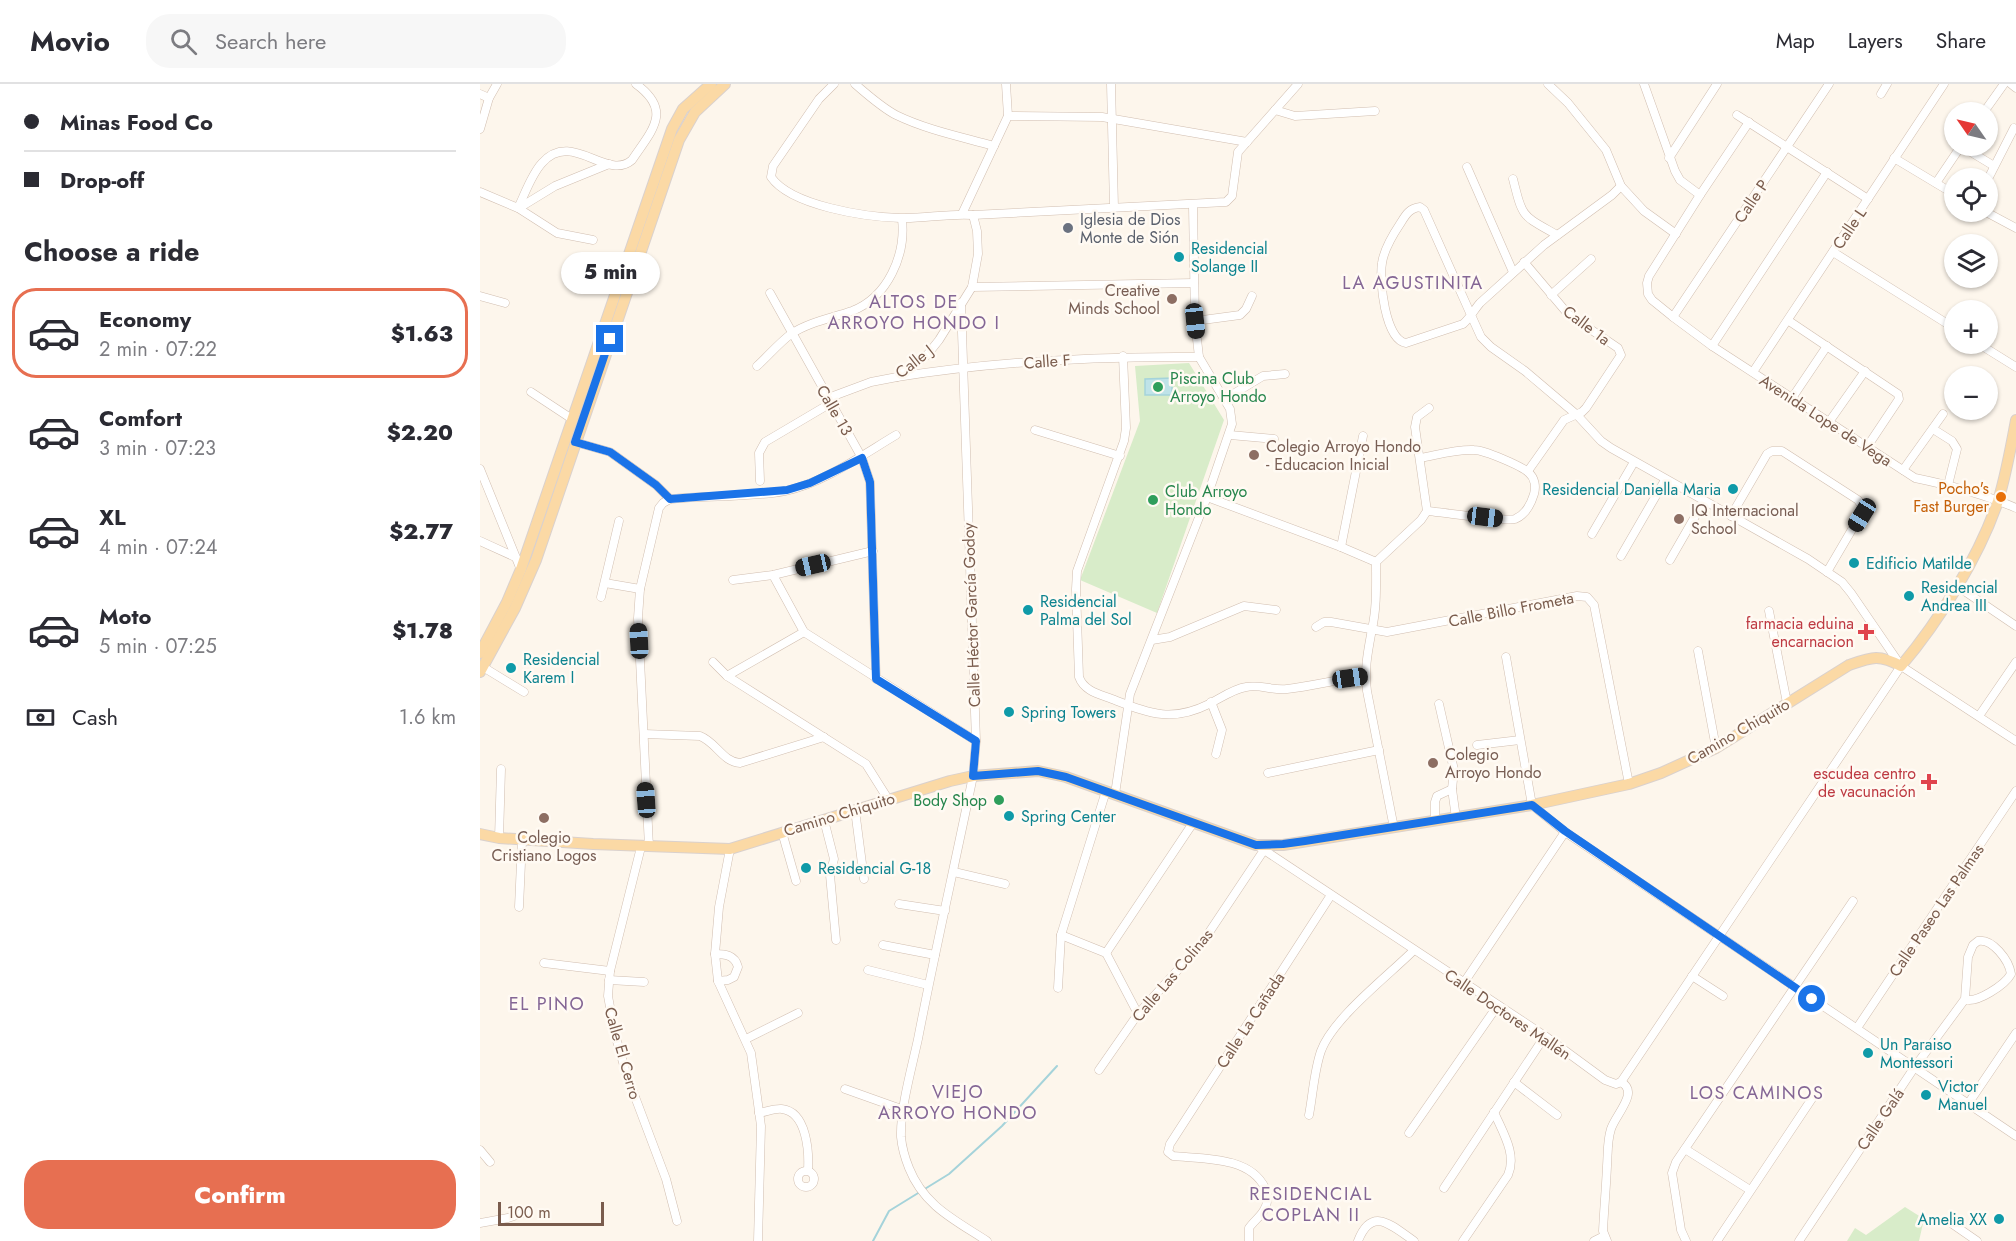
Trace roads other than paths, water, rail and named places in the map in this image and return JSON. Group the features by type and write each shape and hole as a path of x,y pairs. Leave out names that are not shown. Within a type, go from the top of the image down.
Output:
{"main road":[{"path":"480,653 494,638 527,582 575,442 583,404 672,129 683,110 711,84"},
{"path":"481,669 521,569 572,419 583,404 679,140 695,112 725,84"},
{"path":"1901,666 1915,651 1976,553 1998,500 2016,420"},
{"name":"Camino Chiquito","path":"480,834 522,840 730,849 888,799 973,776 1038,771 1066,777 1110,792 1260,847 1456,818 1532,805 1629,784 1661,773 1716,748 1849,665 1872,657 1887,659 1901,666"}],"street":[{"path":"480,129 489,98 497,84"},
{"path":"518,208 539,167 550,156 558,152 575,152 621,166 627,165 632,160 656,118 657,111 650,95 636,84"},
{"path":"834,84 819,99 773,166 771,177 779,187 791,194 845,212 902,219 1114,207 1192,206 1226,202 1232,196 1237,155 1298,84"},
{"path":"855,84 895,114 994,146"},
{"path":"962,214 1008,116 1006,84"},
{"path":"1111,84 1114,207"},
{"path":"1548,84 1575,110 1606,150 1621,186 1644,211 1676,234 1749,122"},
{"path":"1644,84 1669,158 1680,180 1700,195"},
{"path":"1669,158 1717,84"},
{"name":"Calle P","path":"1673,317 1829,84"},
{"path":"1881,93 1887,84"},
{"name":"Calle L","path":"1753,372 1789,321 1944,84"},
{"path":"1991,102 2004,84"},
{"path":"2011,84 2016,88"},
{"path":"480,94 489,98"},
{"path":"1275,110 1295,116 1375,111"},
{"path":"1737,115 1868,199"},
{"path":"1008,116 1111,118 1247,142"},
{"path":"1978,156 1994,166 2014,128"},
{"path":"1936,183 1954,156"},
{"path":"1894,158 1944,188"},
{"path":"518,208 555,186 609,164"},
{"path":"1467,167 1513,272"},
{"path":"1712,346 1827,172"},
{"path":"1513,179 1524,215 1557,234"},
{"path":"1621,186 1599,206 1557,234 1524,262 1480,303 1471,315 1462,324 1412,342 1402,342 1394,334 1382,296 1380,277 1382,261 1387,246 1407,213 1416,207 1424,210 1471,315 1481,337 1491,347 1525,371 1577,415 1601,441 1842,582 1901,666 2016,741"},
{"path":"480,192 518,208 556,233 593,240"},
{"path":"1058,988 1061,935 1110,792 1128,705 1230,435 1232,424 1230,409 1199,357 1195,321 1192,206"},
{"name":"Calle J","path":"760,481 759,453 765,442 829,400 871,382 897,377 927,355 972,287 978,254 977,231 973,215"},
{"path":"1998,218 2016,228"},
{"path":"757,366 791,334 827,318 855,310 877,296 892,274 900,251 902,219"},
{"name":"Avenida Lope de Vega","path":"1676,234 1647,283 1648,294 1652,300 1673,317 1712,346 1915,478 1948,485 1998,500 2016,508"},
{"path":"1833,252 1944,322"},
{"path":"1551,295 1591,259"},
{"name":"Calle 1a","path":"1524,262 1551,295 1576,320 1621,352 1620,358 1586,408 1577,415 1564,420 1528,471"},
{"path":"972,287 1194,283"},
{"name":"Calle 13","path":"770,293 862,458 870,482 876,679"},
{"path":"480,296 505,303"},
{"path":"1195,321 1239,315 1246,309 1252,296"},
{"name":"Calle Héctor García Godoy","path":"961,303 976,741 973,776 928,986 901,1136 910,1170 920,1188 934,1205 987,1241"},
{"path":"1789,321 1900,397 1867,447"},
{"path":"1792,398 1827,346"},
{"path":"1995,354 2016,367"},
{"path":"1124,356 1126,428 1120,456 1077,571 1076,600 1081,682 1094,692 1128,705 1165,715 1185,713 1242,687 1287,689 1365,675"},
{"name":"Calle F","path":"897,377 962,367 1124,356 1199,357"},
{"path":"1829,422 1865,371"},
{"path":"1225,399 1263,376 1285,374"},
{"path":"531,392 572,419"},
{"path":"1394,828 1365,675 1366,658 1377,593 1376,562 1421,520 1427,511 1415,423 1419,414 1429,408"},
{"path":"1903,470 1943,414"},
{"path":"1934,429 1952,441 1957,449 1948,485"},
{"path":"1035,430 1120,456"},
{"path":"575,442 610,452 647,478 670,499 787,490 810,483 862,458 896,435"},
{"path":"1230,435 1274,439"},
{"path":"1341,547 1363,436"},
{"path":"1420,458 1476,450 1489,453 1528,471 1533,478 1535,491 1529,506 1515,518 1427,511"},
{"path":"1731,516 1767,454 1772,451 1782,451 1858,500 1864,509 1827,572"},
{"path":"1592,534 1634,462"},
{"path":"480,469 527,582"},
{"path":"1621,556 1665,480"},
{"path":"1207,497 1376,562"},
{"name":"Calle El Cerro","path":"670,499 663,502 655,519 640,589 638,618 644,734 645,847 610,970 608,996 615,1034 632,1090 666,1179 677,1221"},
{"path":"1670,560 1704,501"},
{"path":"601,597 618,520"},
{"path":"480,541 515,557"},
{"path":"733,580 773,575 873,551"},
{"path":"773,575 804,632 976,741"},
{"path":"605,583 640,589"},
{"path":"1957,586 2016,626"},
{"name":"Calle Billo Frometa","path":"1316,627 1324,622 1331,622 1387,632 1577,596 1587,597 1594,605 1629,784"},
{"path":"1152,640 1170,637 1244,606 1276,610"},
{"path":"1768,611 1787,703"},
{"path":"727,676 804,632"},
{"path":"1698,651 1716,748"},
{"path":"1506,657 1532,805 1565,831 1914,1068 2015,1133"},
{"path":"713,662 727,676 866,764 872,770 888,799"},
{"path":"1979,716 2016,662"},
{"path":"1594,1241 1605,1239 1610,1132 1616,1115 1629,1092 1628,1087 1621,1082 1901,666"},
{"path":"481,669 524,692"},
{"path":"1211,702 1222,730 1216,754"},
{"path":"1438,704 1454,770 1452,789 1456,818"},
{"path":"644,734 700,736 711,742 729,760 737,763 746,763 824,736"},
{"path":"1477,746 1520,740"},
{"path":"1268,772 1379,750"},
{"path":"499,838 501,769"},
{"path":"1435,821 1437,796 1452,789"},
{"name":"Calle Paseo Las Palmas","path":"1857,1028 2016,791"},
{"path":"855,810 864,879"},
{"path":"824,820 834,859 830,875 836,939"},
{"path":"1106,953 1193,823"},
{"path":"1463,984 1565,831"},
{"path":"782,832 796,881"},
{"path":"519,908 522,840"},
{"path":"1283,844 1286,865"},
{"name":"Calle Doctores Mallén","path":"1260,847 1413,951 1545,1036 1605,1080 1616,1084 1621,1082"},
{"name":"Calle Las Colinas","path":"1099,1070 1138,1014 1202,944 1260,847"},
{"path":"730,849 719,907 714,954 718,981 752,1053 761,1147 758,1241"},
{"path":"954,872 1005,884"},
{"name":"Calle La Cañada","path":"1249,1241 1249,1228 1264,1210 1268,1199 1260,1180 1242,1167 1216,1159 1173,1156 1168,1152 1170,1144 1330,895"},
{"path":"1686,1241 1681,1230 1672,1173 1685,1149 1853,901"},
{"path":"898,904 945,911"},
{"path":"1061,935 1106,953 1138,1014"},
{"path":"1978,941 1987,941 2009,966 2011,970 2009,978 1977,999 1969,1001 1965,999 1970,951 1978,941"},
{"path":"883,945 936,955"},
{"path":"1309,1115 1322,1049 1326,1042 1349,1012 1413,951"},
{"path":"714,954 728,955 733,958 738,967 734,977 718,981"},
{"path":"544,963 610,970"},
{"path":"868,970 928,986"},
{"path":"1692,976 1723,996"},
{"path":"609,980 644,982"},
{"name":"Calle Galá","path":"1799,1241 1914,1068 1965,999"},
{"path":"1409,1132 1497,1005"},
{"path":"746,1039 798,1013"},
{"path":"1968,1104 2016,1033"},
{"path":"1444,1188 1545,1036"},
{"path":"1514,1082 1557,1115"},
{"path":"845,1089 904,1110"},
{"path":"1717,1241 1813,1097"},
{"path":"759,1113 782,1109 792,1113 799,1121 807,1144 808,1170"},
{"path":"1462,1241 1512,1166 1512,1155 1494,1112"},
{"path":"1685,1149 1750,1191"},
{"path":"480,1150 490,1162"},
{"path":"480,1223 526,1212"},
{"path":"1358,1241 1361,1233 1376,1220 1386,1222 1401,1237 1414,1241"},
{"path":"1951,1222 1977,1241"}],"water":[{"name":"Piscina Club Arroyo Hondo","path":"1172,378 1172,395 1145,395 1145,379"}],"waterway":[{"path":"873,1241 889,1211 949,1174 1002,1126 1057,1066"}],"place":[{"name":"Iglesia de Dios Monte de Sión","path":"1068,228"},
{"name":"Residencial Solange II","path":"1179,257"},
{"name":"Creative Minds School","path":"1172,299"},
{"name":"Piscina Club Arroyo Hondo","path":"1158,387"},
{"name":"Colegio Arroyo Hondo - Educacion Inicial","path":"1254,455"},
{"name":"Residencial Daniella Maria","path":"1733,489"},
{"name":"Pocho's Fast Burger","path":"2001,497"},
{"name":"Club Arroyo Hondo","path":"1153,500"},
{"name":"IQ Internacional School","path":"1679,519"},
{"name":"Edificio Matilde","path":"1854,563"},
{"name":"Residencial Andrea III","path":"1909,596"},
{"name":"Residencial Palma del Sol","path":"1028,610"},
{"name":"farmacia eduina encarnacion","path":"1866,632"},
{"name":"Residencial Karem I","path":"511,668"},
{"name":"Spring Towers","path":"1009,712"},
{"name":"Colegio Arroyo Hondo","path":"1433,763"},
{"name":"escudea centro de vacunación","path":"1929,782"},
{"name":"Body Shop","path":"999,800"},
{"name":"Spring Center","path":"1009,816"},
{"name":"Colegio Cristiano Logos","path":"544,818"},
{"name":"Residencial G-18","path":"806,868"},
{"name":"Un Paraiso Montessori","path":"1868,1053"},
{"name":"Victor Manuel","path":"1926,1095"},
{"name":"Amelia XX","path":"1999,1219"}],"district":[{"name":"LA AGUSTINITA","path":"1413,283"},
{"name":"ALTOS DE ARROYO HONDO I","path":"914,312"},
{"name":"EL PINO","path":"547,1004"},
{"name":"LOS CAMINOS","path":"1757,1093"},
{"name":"VIEJO ARROYO HONDO","path":"958,1102"},
{"name":"RESIDENCIAL COPLAN II","path":"1311,1204"}]}
